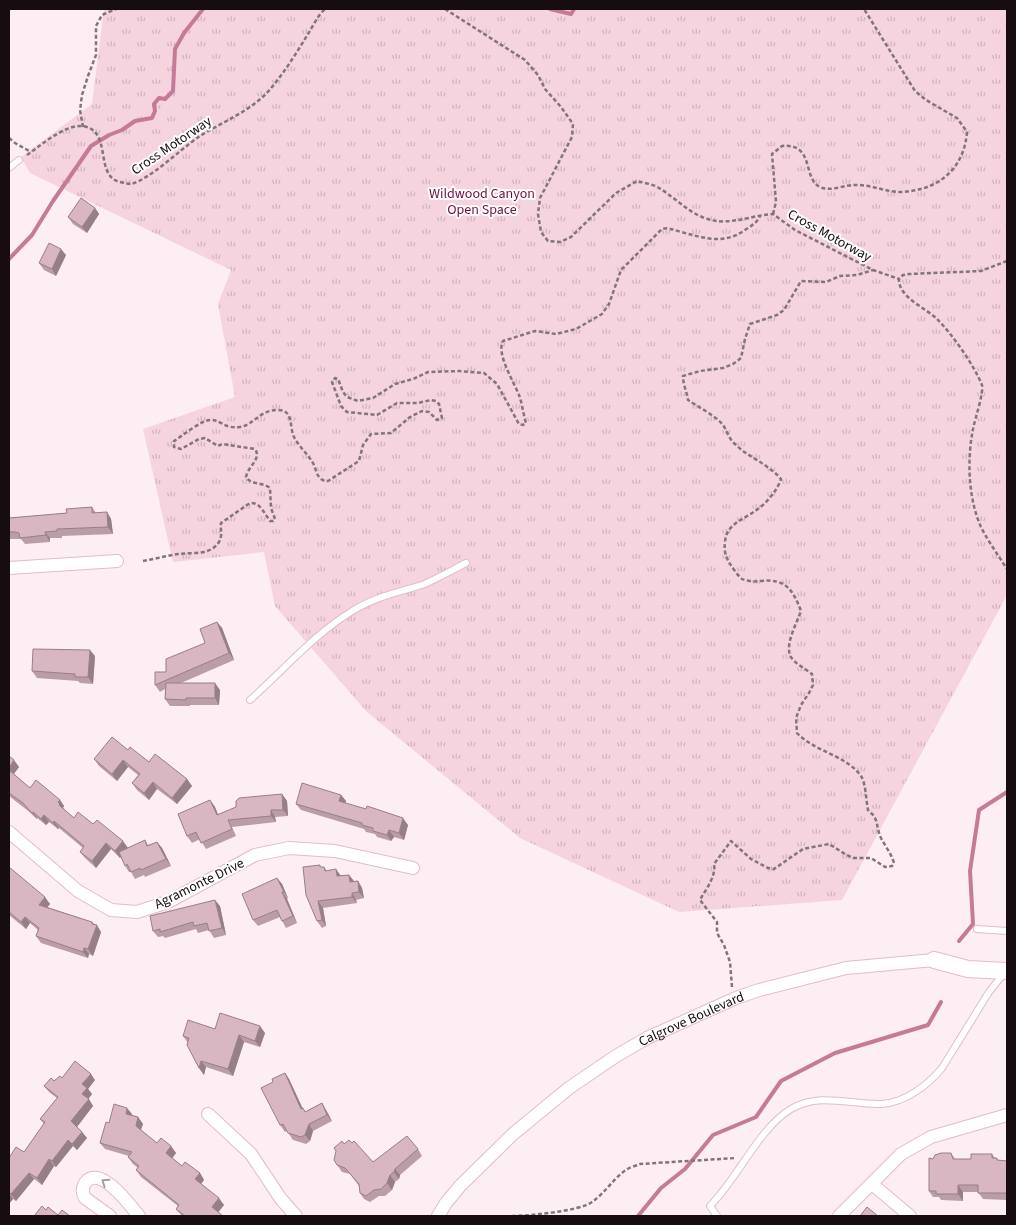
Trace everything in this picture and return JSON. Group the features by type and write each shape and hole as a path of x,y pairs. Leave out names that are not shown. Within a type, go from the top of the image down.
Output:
{"street":[{"path":"9,568 117,561"},
{"name":"Agramonte Drive","path":"9,832 78,891 110,910 137,912 168,902 255,855 289,848 336,851 413,868"},
{"name":"Calgrove Boulevard","path":"438,1216 460,1186 513,1134 568,1088 647,1038 736,998 759,990 846,968 934,960 968,969 1006,971"},
{"path":"208,1114 251,1154 281,1199 296,1216"},
{"path":"839,1216 901,1154 931,1137 1007,1115"},
{"path":"110,1216 85,1198 82,1189 84,1184 91,1178 96,1177 104,1180 139,1216"},
{"path":"872,1184 910,1216"}],"lane":[{"path":"9,168 19,160"},
{"path":"250,700 317,638 338,620 355,609 378,599 424,584 466,563"},
{"path":"977,929 1007,931"},
{"path":"717,1216 710,1206 723,1193 760,1138 778,1117 799,1105 825,1099 883,1104 907,1097 923,1087 942,1068 990,992 1006,971"}],"path":[{"path":"19,160 55,136 71,128 83,127 80,110 82,95 96,55 96,26 102,15 116,9"},
{"name":"Cross Motorway","path":"83,127 92,130 102,143 106,169 110,177 117,182 130,184 142,178 197,138 251,106 271,89 325,9"},
{"name":"Cross Motorway","path":"445,9 525,60 573,124 572,137 540,198 538,214 541,232 548,241 560,242 571,237 616,193 637,180 658,187 684,207 712,221 725,222 773,214 795,230 873,270 899,279"},
{"path":"773,214 776,202 772,154 782,146 794,147 800,151 815,183 827,189 854,185 871,186 898,192 917,190 930,187 942,180 959,161 966,145 967,132 957,118 926,100 915,91 864,9"},
{"path":"9,138 31,152"},
{"path":"143,561 179,554 201,553 213,548 222,533 221,524 250,503 258,505 271,521 275,519 271,508 270,488 249,481 246,477 247,469 258,457 258,452 255,449 222,444 218,446 205,438 199,439 181,449 174,447 174,441 206,421 214,420 226,427 243,427 261,414 269,411 278,410 286,412 291,419 294,438 305,450 320,478 325,481 359,462 363,445 371,434 391,433 419,412 429,412 437,420 441,420 442,417 438,402 432,400 418,403 397,403 378,415 347,412 341,406 336,396 332,382 335,378 338,379 347,397 358,401 373,398 395,384 428,372 459,371 484,373 497,384 519,424 524,425 526,422 520,396 503,357 501,346 503,341 534,331 556,334 576,329 602,314 609,304 621,270 662,229 669,228 705,238 722,239 739,234 758,221 760,216"},
{"path":"1007,261 980,271 909,274 903,275 899,279 900,287 937,319 973,365 983,387 972,437 970,468 972,494 980,526 1007,569"},
{"path":"736,998 732,990 730,962 717,933 717,922 700,900 711,881 715,870 714,864 731,840 751,859 774,869 803,849 830,844 853,858 871,858 885,868 892,866 894,863 879,834 879,824 875,816 868,810 867,794 862,777 843,761 813,747 797,733 796,718 813,685 812,674 791,657 789,649 791,637 801,611 796,599 787,586 777,581 756,582 742,579 734,570 724,552 726,534 730,528 742,518 756,511 778,486 781,479 775,472 732,442 722,423 688,400 688,392 683,383 683,376 700,371 723,368 741,358 750,324 777,315 784,310 801,281 826,282 840,276 857,275 873,270"},
{"path":"512,1216 534,1216 583,1207 608,1189 626,1170 640,1164 729,1157 747,1158"}],"green space":[{"name":"Wildwood Canyon Open Space","path":"104,9 1007,9 1007,595 842,900 679,912 520,838 367,712 275,606 264,552 173,562 143,429 235,397 218,304 231,270 30,173 21,157 92,104"}],"building":[{"path":"81,198 95,208 82,227 68,217"},
{"path":"49,243 61,249 52,269 39,263"},
{"path":"92,507 92,513 107,512 108,527 57,529 57,531 45,532 46,535 20,538 19,533 9,532 9,518 67,513 66,509"},
{"path":"217,622 229,653 155,685 155,672 166,672 166,659 205,643 200,629"},
{"path":"33,649 90,650 88,677 75,677 75,674 32,671"},
{"path":"166,683 215,683 215,698 165,699"},
{"path":"112,737 128,750 130,747 149,762 155,754 187,779 172,798 153,782 144,793 132,783 140,774 123,760 112,774 94,759"},
{"path":"9,756 14,760 9,768"},
{"path":"9,770 30,788 36,780 60,800 58,802 59,805 74,818 78,812 93,824 97,820 123,841 115,851 106,843 92,861 80,852 84,846 54,821 53,823 44,815 41,819 9,793"},
{"path":"302,783 341,795 339,801 366,809 367,806 403,818 399,833 389,830 387,835 373,831 373,828 362,825 362,823 296,804"},
{"path":"282,794 283,810 271,810 271,816 228,820 232,829 201,843 196,832 187,836 178,814 210,800 217,815 236,807 236,801 239,798"},
{"path":"145,840 147,846 157,842 166,859 141,870 140,868 131,872 127,864 125,866 119,852"},
{"path":"320,865 320,867 324,867 325,871 336,869 337,876 349,875 350,882 358,881 359,892 352,893 352,897 318,901 322,920 317,921 306,895 303,867"},
{"path":"9,867 45,897 39,905 97,925 88,949 84,948 83,952 36,936 39,928 25,917 21,922 9,912"},
{"path":"277,878 293,916 282,921 277,910 253,920 242,894"},
{"path":"215,900 222,928 209,931 207,923 194,926 193,922 160,932 160,929 153,931 150,916"},
{"path":"220,1013 260,1026 255,1041 239,1035 228,1069 201,1061 199,1068 187,1045 189,1038 183,1036 188,1020 215,1029"},
{"path":"75,1061 91,1074 82,1084 87,1088 82,1094 89,1099 71,1121 82,1132 72,1144 68,1140 52,1161 49,1159 37,1178 29,1173 11,1194 9,1192 9,1158 16,1147 24,1152 45,1122 40,1119 58,1097 44,1086 51,1078 54,1081 60,1076 62,1078"},
{"path":"285,1073 301,1109 303,1108 305,1112 322,1103 327,1115 309,1124 305,1135 301,1137 288,1133 283,1124 280,1125 261,1088 273,1082 272,1079"},
{"path":"114,1104 127,1108 126,1114 138,1117 136,1126 157,1143 161,1138 171,1146 166,1153 182,1166 185,1162 200,1173 195,1179 219,1198 212,1207 223,1216 185,1216 176,1209 179,1205 136,1170 139,1166 128,1157 132,1152 100,1143 106,1122 109,1123"},
{"path":"407,1136 418,1149 395,1169 381,1189 374,1190 366,1196 360,1193 359,1184 345,1168 337,1165 334,1160 336,1151 334,1148 342,1141 344,1144 349,1140 352,1143 354,1141 373,1162"},
{"path":"951,1153 953,1159 971,1159 971,1154 992,1154 992,1158 1007,1161 1007,1193 978,1193 978,1185 958,1185 958,1194 936,1194 936,1191 929,1191 929,1158 933,1159 935,1155"},
{"path":"42,1206 46,1210 48,1207 58,1215 62,1210 70,1216 34,1216"},
{"path":"867,1207 878,1216 860,1216"}],"waterway":[{"path":"9,259 32,235 91,146 135,121 152,118 155,111 154,104 159,98 165,99 173,91 175,49 184,33 203,9"},
{"path":"550,9 571,14 574,9"},
{"path":"959,941 973,924 970,871 979,810 1007,792"},
{"path":"638,1216 661,1188 685,1169 713,1135 756,1117 781,1081 835,1053 928,1025 941,1002"}]}
